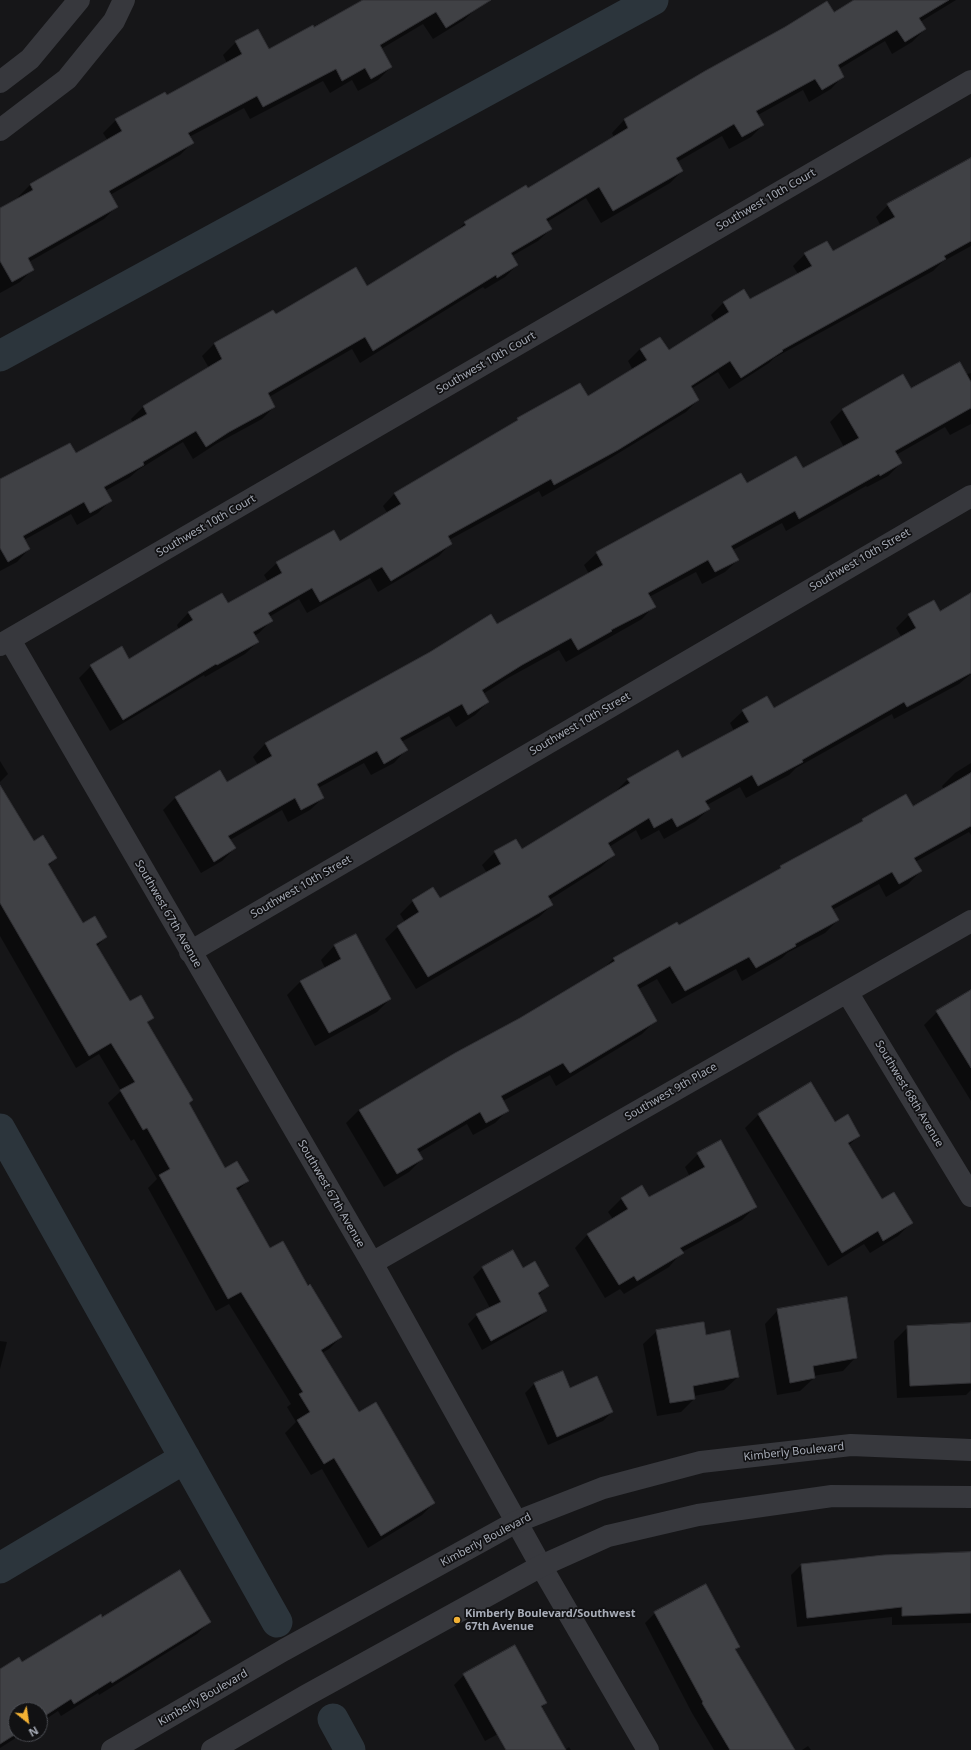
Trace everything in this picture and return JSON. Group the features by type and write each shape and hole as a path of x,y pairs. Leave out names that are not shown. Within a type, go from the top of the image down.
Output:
{"street":[{"path":"0,82 30,59 79,0"},
{"path":"0,130 67,79 114,21 124,0"},
{"name":"Southwest 10th Court","path":"5,642 971,81"},
{"name":"Southwest 10th Street","path":"190,952 971,496"},
{"name":"Southwest 67th Avenue","path":"5,642 190,952 372,1263 516,1522 648,1750"},
{"name":"Southwest 9th Place","path":"372,1263 971,921"},
{"name":"Southwest 68th Avenue","path":"847,992 971,1196"},
{"name":"Kimberly Boulevard","path":"113,1750 284,1650 516,1522 603,1488 701,1462 851,1446 971,1450"},
{"path":"212,1750 307,1695 541,1566 608,1536 698,1515 832,1496 971,1497"}],"building":[{"path":"363,0 491,0 446,28 436,12 380,45 392,67 371,79 365,68 342,81 336,69 263,107 257,96 188,133 194,143 109,191 118,207 28,258 34,270 12,282 0,261 0,208 33,190 30,184 122,131 115,119 165,92 167,95 242,54 235,41 258,29 269,49 313,25 314,27"},
{"path":"854,0 949,0 919,18 926,29 905,42 897,30 838,65 844,77 822,90 815,79 756,111 764,125 742,137 734,124 676,158 683,171 613,211 599,187 546,219 552,229 511,253 518,265 497,278 496,275 373,351 365,337 268,393 275,407 229,432 206,447 196,431 143,462 144,465 104,487 112,501 90,513 84,502 23,536 30,549 8,562 0,548 0,479 70,443 76,453 147,414 143,406 222,359 214,343 273,310 276,314 356,267 367,286 466,225 464,222 526,185 528,188 628,128 624,119 705,71 785,27 827,1 834,12"},
{"path":"971,158 971,241 944,256 946,259 782,350 783,351 741,378 730,361 691,386 699,400 618,450 554,485 551,479 448,536 452,544 391,581 382,567 320,602 312,588 268,613 273,621 253,632 259,642 217,665 216,664 123,720 90,665 122,646 129,659 193,620 188,612 222,593 228,603 282,573 276,562 334,530 340,541 401,504 394,493 518,420 517,418 580,383 588,396 647,360 640,349 660,337 669,350 729,312 723,302 744,289 750,299 812,266 804,253 827,241 833,251 895,217 887,204"},
{"path":"960,362 971,382 971,408 895,451 902,463 880,476 879,474 799,519 795,511 731,546 739,560 715,572 708,560 648,593 656,607 611,630 612,631 578,650 571,638 522,665 482,690 489,702 468,715 462,704 400,738 408,750 384,764 377,751 317,784 324,798 301,810 295,798 228,836 236,848 214,862 175,797 220,770 227,782 272,756 265,743 430,652 491,614 497,624 603,565 596,552 741,473 747,483 796,456 803,468 859,438 842,409 903,374 911,388"},
{"path":"971,593 971,673 907,707 904,702 802,760 803,762 758,786 752,775 705,801 710,809 677,827 672,818 654,828 649,818 608,843 615,855 548,896 553,905 428,977 397,926 419,912 412,900 433,887 440,898 501,864 494,851 516,839 522,849 630,783 627,779 678,750 682,758 749,722 742,710 767,696 774,708 916,628 908,614 934,600 940,611"},
{"path":"971,773 971,826 914,858 922,871 899,884 892,872 831,906 839,920 795,944 796,946 756,968 749,957 685,991 670,966 637,985 657,1021 570,1073 563,1063 501,1096 509,1111 486,1123 480,1112 417,1149 423,1159 397,1174 359,1110 455,1053 520,1018 615,961 613,958 677,922 679,925 781,868 780,866 863,821 862,819 906,794 913,806"},
{"path":"0,785 34,841 43,835 57,858 48,864 83,923 95,916 107,937 96,944 130,1001 141,995 154,1018 147,1022 193,1100 189,1103 225,1168 237,1161 249,1181 236,1188 270,1248 283,1241 308,1286 310,1284 342,1337 321,1350 359,1412 376,1402 435,1503 381,1536 334,1458 324,1464 297,1420 310,1412 299,1394 303,1392 241,1292 228,1299 159,1175 170,1169 147,1128 143,1130 120,1090 135,1082 111,1043 89,1056 0,903"},
{"path":"356,934 391,999 329,1033 300,981 341,959 334,945"},
{"path":"971,990 971,1068 936,1011"},
{"path":"811,1082 835,1122 848,1114 860,1136 848,1143 882,1199 894,1192 913,1223 883,1241 878,1231 842,1253 758,1114"},
{"path":"721,1140 757,1207 680,1248 684,1253 637,1281 634,1276 619,1285 587,1234 628,1209 621,1198 642,1185 649,1197 705,1167 697,1153"},
{"path":"513,1250 523,1268 535,1261 549,1286 538,1293 547,1311 491,1341 476,1314 501,1302 482,1267"},
{"path":"847,1297 857,1358 813,1366 815,1378 790,1383 777,1309"},
{"path":"704,1322 706,1335 730,1330 739,1377 693,1386 695,1399 670,1403 656,1330"},
{"path":"971,1323 971,1383 910,1386 907,1326"},
{"path":"563,1371 570,1388 597,1376 613,1412 557,1437 534,1383"},
{"path":"971,1552 971,1613 902,1616 902,1607 807,1618 801,1564 884,1555"},
{"path":"180,1570 211,1622 112,1683 111,1681 74,1704 71,1699 48,1714 48,1702 8,1702 8,1739 0,1744 0,1669 19,1657 22,1662 101,1614 102,1617"},
{"path":"706,1584 740,1647 735,1649 795,1750 730,1750 702,1703 703,1702 654,1612"},
{"path":"515,1645 547,1703 541,1706 566,1750 506,1750 463,1674"}],"waterway":[{"path":"0,356 653,0"},
{"path":"0,1129 277,1622"},
{"path":"0,1568 185,1458"},
{"path":"333,1719 350,1750"}],"place":[{"name":"Kimberly Boulevard/Southwest 67th Avenue","path":"457,1620"}]}
